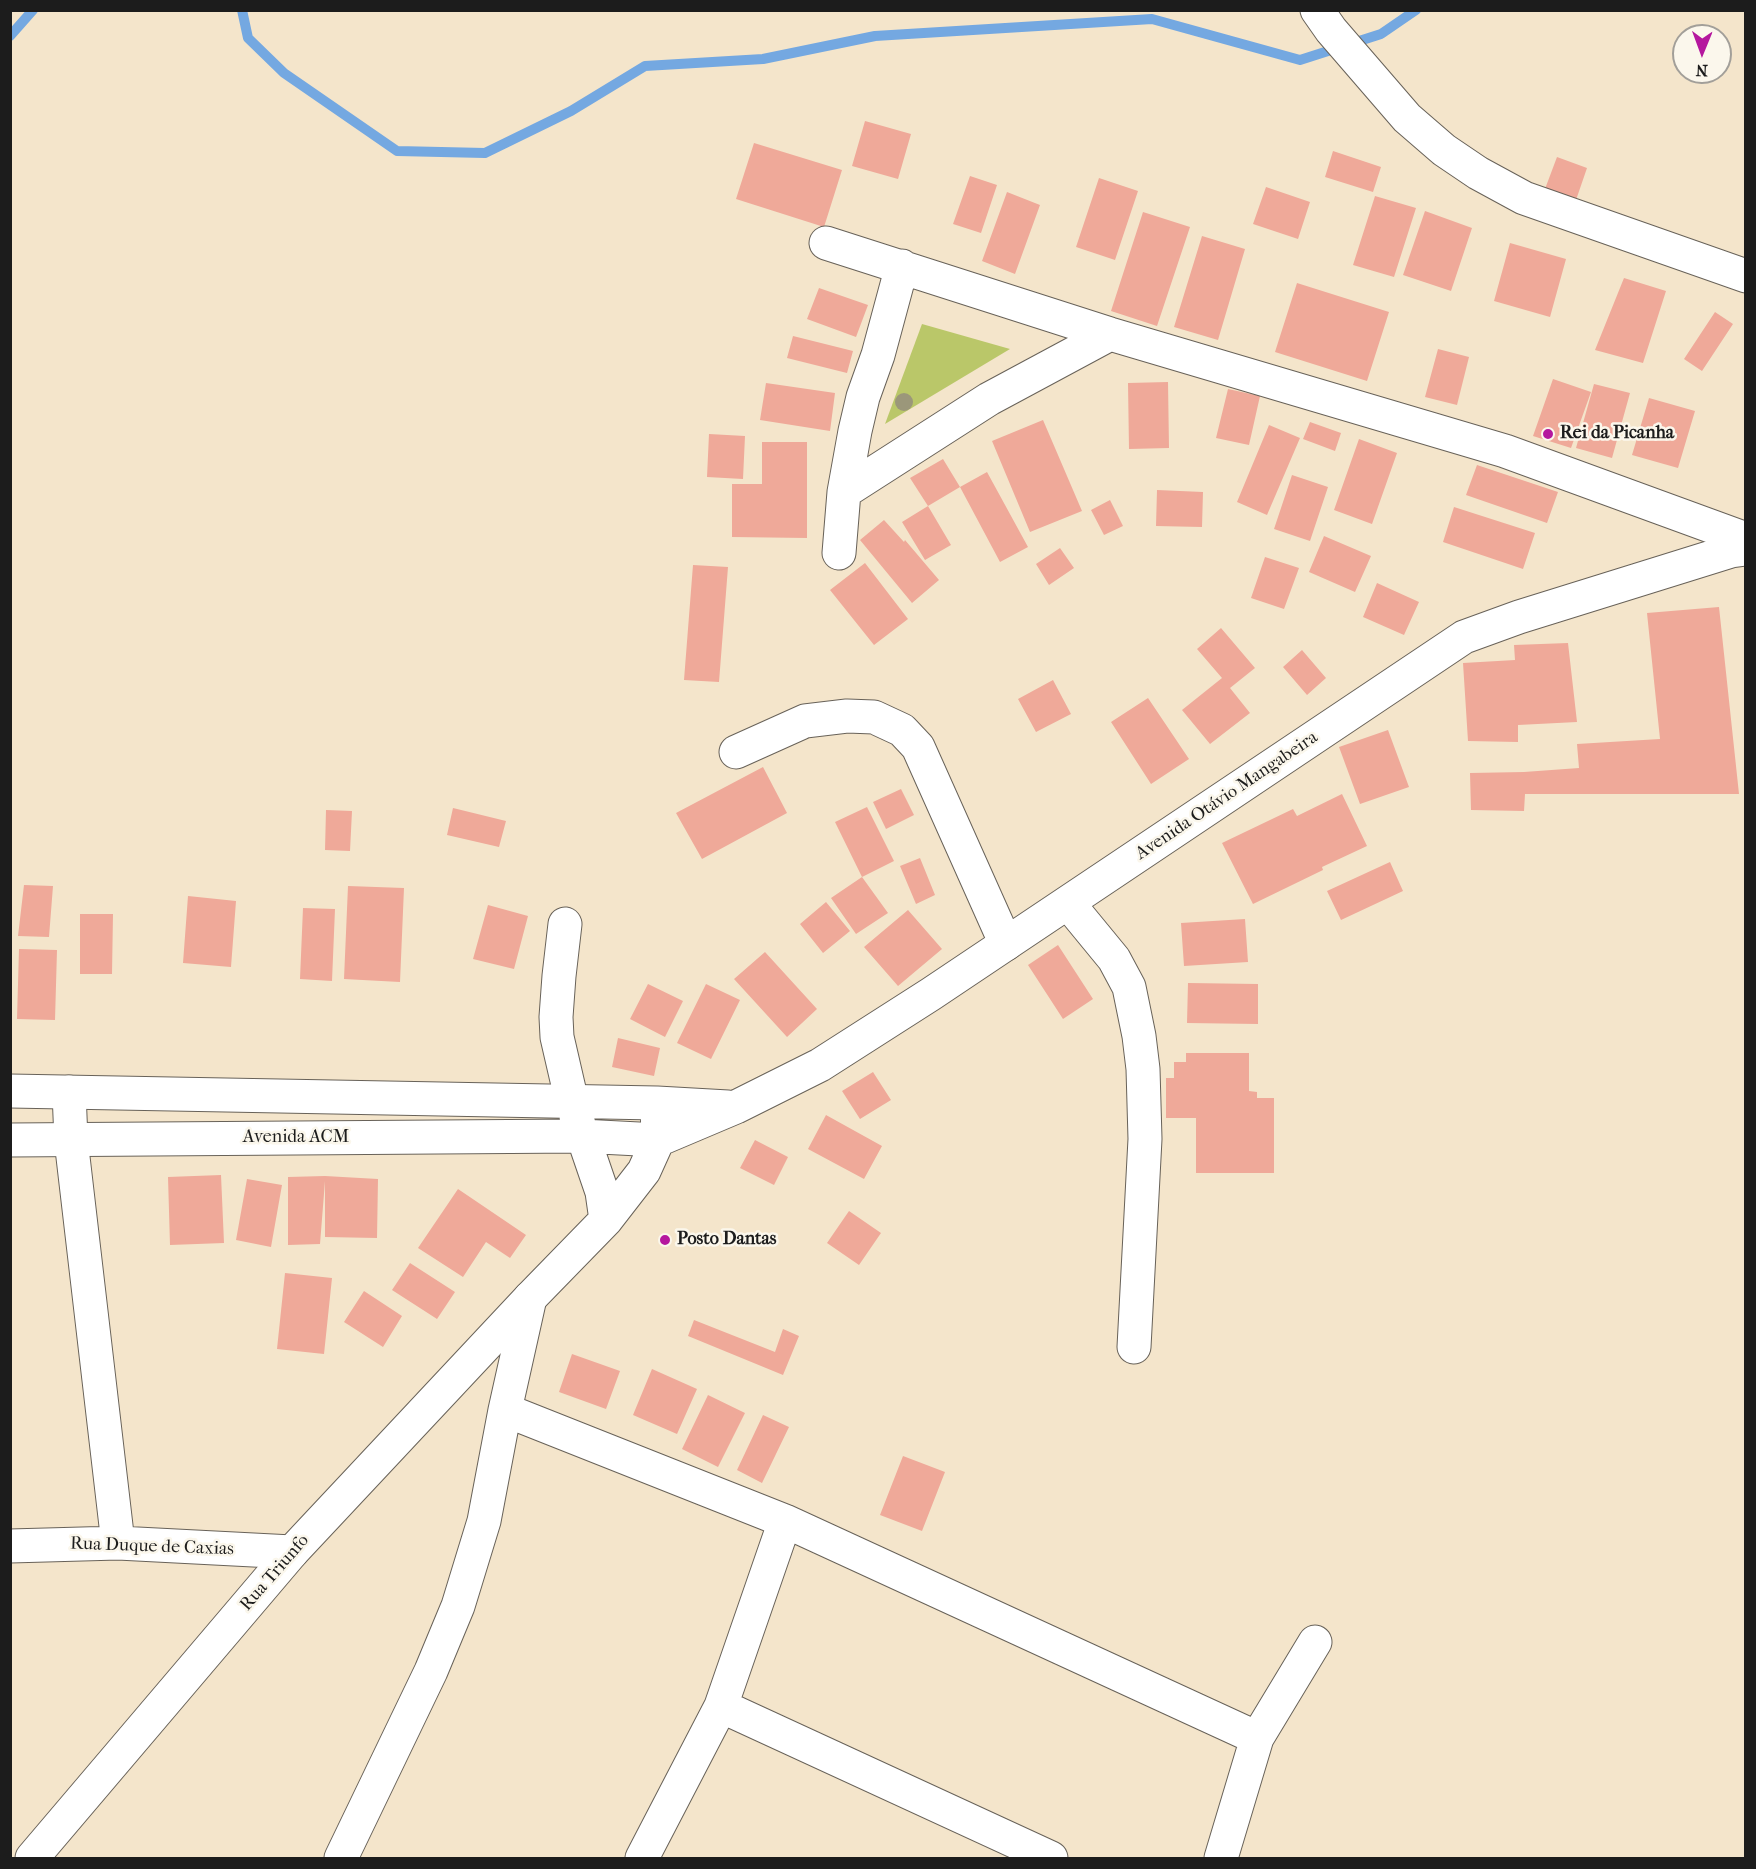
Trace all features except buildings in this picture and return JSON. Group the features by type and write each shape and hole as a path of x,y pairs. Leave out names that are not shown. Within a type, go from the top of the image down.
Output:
{"street":[{"path":"1324,20 1407,118 1444,150 1478,173 1524,198 1746,276"},
{"path":"826,243 1110,334 1505,451 1746,539"},
{"path":"839,553 844,492 863,397 878,355 902,266"},
{"path":"844,492 989,399 1110,334"},
{"name":"Avenida Otávio Mangabeira","path":"658,1140 736,1107 820,1065 1068,903 1464,637 1731,551 1746,549"},
{"path":"736,752 805,721 847,716 874,717 902,730 918,747 1006,944"},
{"path":"1068,903 1114,959 1129,987 1139,1036 1143,1069 1145,1139 1134,1347"},
{"path":"565,924 556,1017 557,1037 581,1136 602,1192 606,1220"},
{"path":"10,1090 657,1103 658,1140 644,1171 606,1220 530,1298 505,1410 484,1521 458,1606 431,1671 341,1858"},
{"path":"69,1092 71,1140 118,1543"},
{"name":"Avenida Otávio Mangabeira","path":"657,1103 736,1107"},
{"name":"Avenida ACM","path":"10,1140 581,1136 658,1140"},
{"name":"Rua Triunfo","path":"32,1858 292,1552 530,1298"},
{"path":"505,1410 785,1521 1257,1738"},
{"path":"642,1858 721,1706 785,1521"},
{"name":"Rua Duque de Caxias","path":"10,1546 118,1543 292,1552"},
{"path":"1221,1858 1257,1738 1315,1642"},
{"path":"721,1706 1051,1858"}],"green space":[{"path":"922,324 1010,349 885,424"}],"waterway":[{"path":"10,36 33,10"},
{"path":"242,10 248,38 284,73 397,151 485,153 571,111 645,66 763,59 875,36 1152,19 1300,60 1381,34 1416,10"}],"place":[{"name":"Rei da Picanha","path":"1548,434"},
{"name":"Posto Dantas","path":"665,1240"}]}
